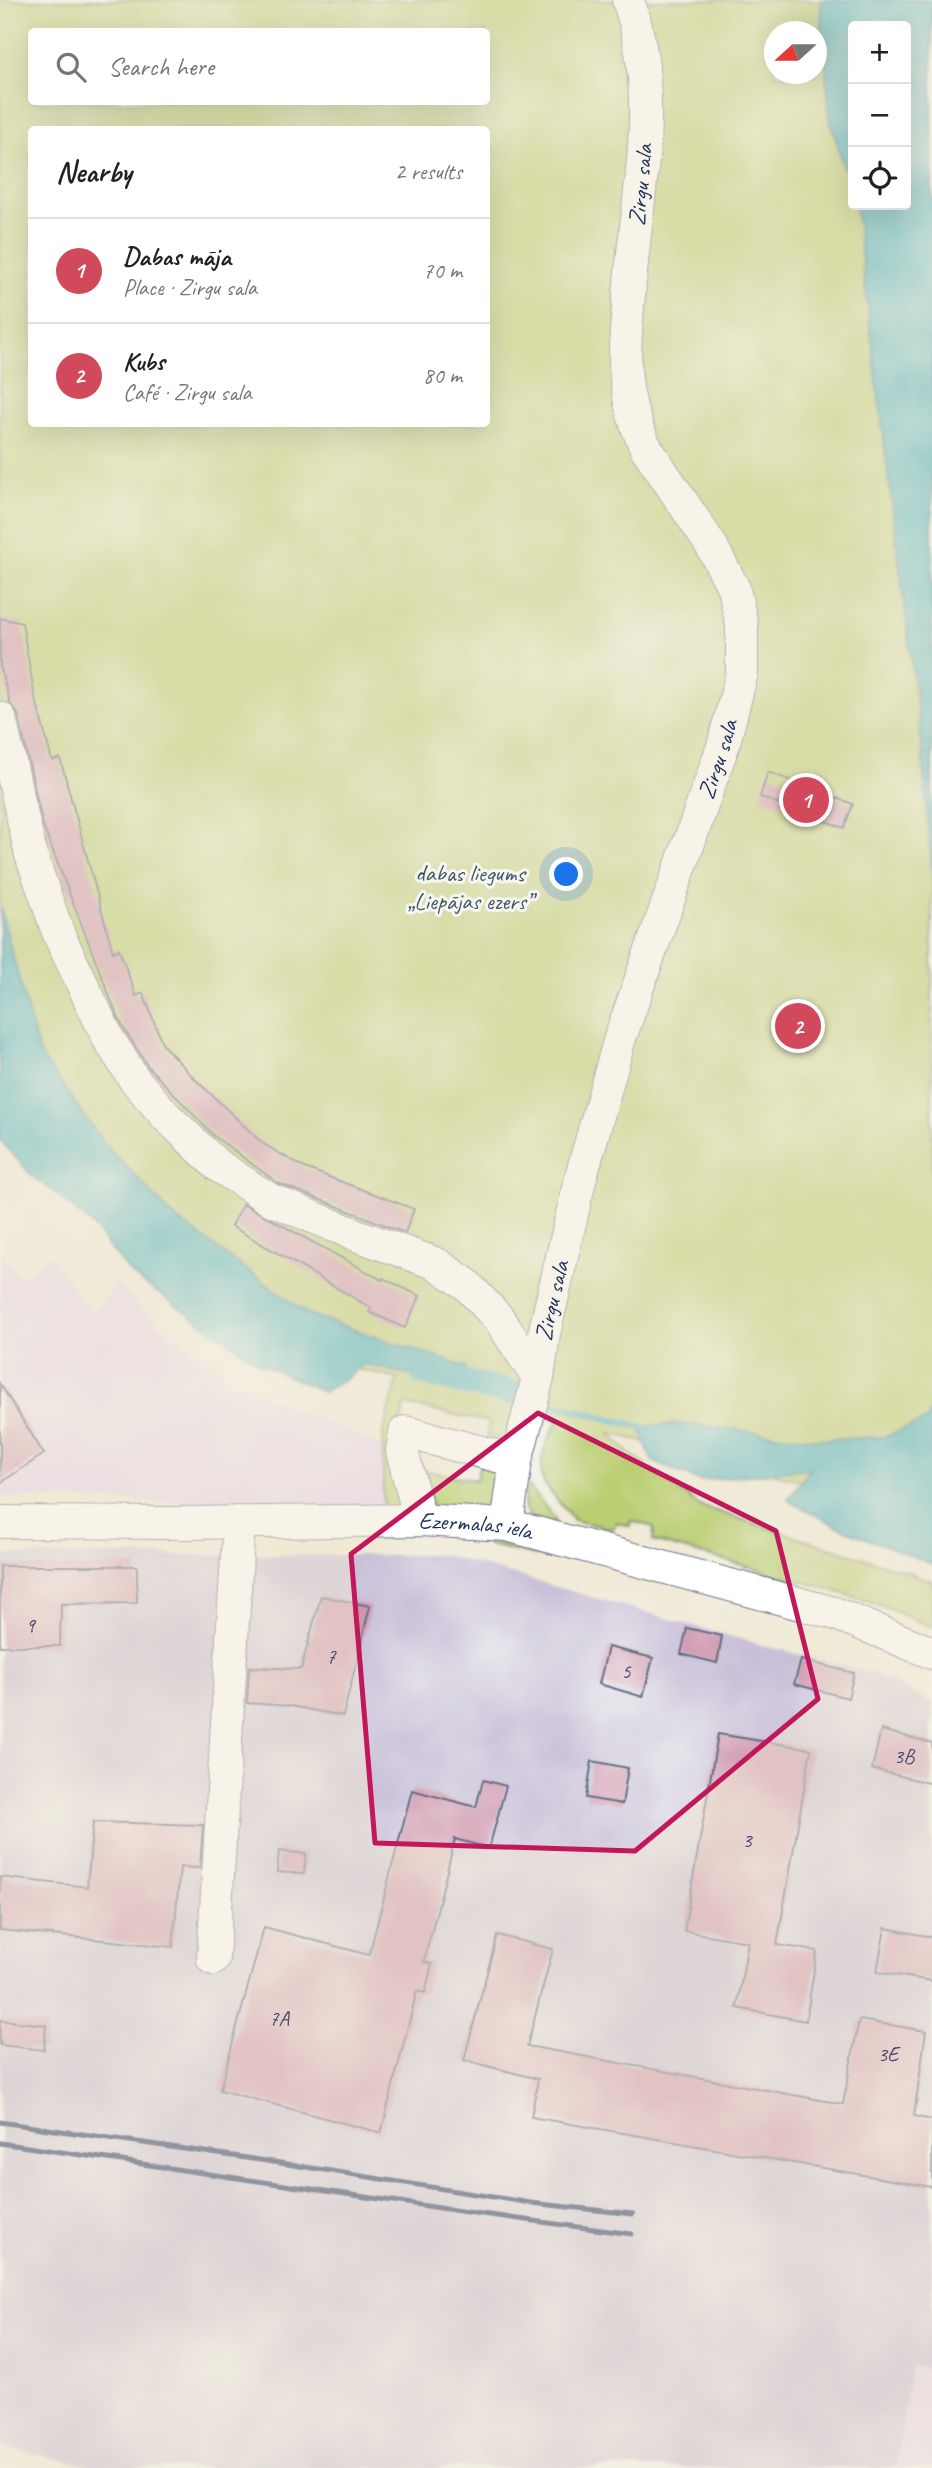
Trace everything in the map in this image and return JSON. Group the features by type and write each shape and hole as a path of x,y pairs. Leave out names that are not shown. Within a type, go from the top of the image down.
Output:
{"street":[{"name":"Zirgu sala","path":"507,1525 516,1461 580,1180 620,1038 723,746 742,673 742,626 734,589 711,545 645,446 627,394 624,354 645,118 642,49 628,0"},
{"path":"0,718 31,855 59,935 108,1038 134,1079 166,1116 217,1165 269,1199 437,1264 466,1284 499,1319 537,1378"},
{"path":"420,1520 402,1451 405,1432 516,1461"},
{"name":"Ezermalas iela","path":"0,1522 420,1520 507,1525 834,1613 932,1653"},
{"path":"214,1959 239,1522"}],"highlighted area":[{"path":"538,1413 776,1531 818,1699 635,1851 375,1843 351,1554"}],"shaded area":[{"path":"51,1255 91,1313 117,1285 161,1326 238,1384 384,1447 383,1509 0,1497 0,1260 5,1257 19,1278"},
{"path":"0,1555 444,1555 758,1644 875,1674 932,1703 932,2369 911,2367 896,2468 101,2468 0,2447"},
{"path":"912,2366 932,2369 932,2468 896,2468"}],"green space":[{"name":"dabas liegums „Liepājas ezers”","path":"0,0 932,0 932,1513 609,1433 627,1451 700,1506 932,1581 932,1627 882,1606 826,1588 653,1541 654,1527 631,1521 630,1526 616,1522 613,1529 573,1520 548,1489 542,1477 544,1451 559,1420 518,1409 511,1441 487,1436 489,1422 405,1405 396,1442 409,1507 383,1509 383,1433 398,1379 320,1360 84,1172 0,1040"},
{"path":"480,1463 503,1474 499,1495 494,1504 486,1510 433,1509 416,1469 476,1480"},
{"path":"528,1485 555,1519 554,1525 528,1513 524,1503"},
{"path":"488,1541 549,1550 547,1558 488,1545"}],"water":[{"path":"820,0 932,0 932,879 922,747 856,210 911,210 911,21 848,21 848,173 844,168 830,119 827,21 822,21"},
{"path":"0,907 39,1053 104,1143 175,1218 308,1314 466,1367 462,1376 451,1385 364,1364 323,1392 261,1364 132,1275 90,1223 33,1177 0,1140"},
{"path":"932,1405 932,1564 843,1529 787,1500 811,1468 700,1481 652,1461 639,1426 686,1424 818,1439 885,1437 927,1420"}],"building":[{"path":"0,618 22,623 34,692 52,761 60,758 113,952 119,949 136,996 143,993 163,1045 262,1143 305,1168 414,1209 405,1233 278,1183 214,1136 149,1068 115,1010 43,826 18,714 10,703 0,666"},
{"path":"768,772 853,804 844,828 760,797"},
{"path":"794,1004 815,1012 802,1048 780,1040"},
{"path":"243,1204 382,1280 383,1278 420,1296 405,1328 369,1312 371,1308 231,1226"},
{"path":"0,1384 44,1454 0,1483"},
{"path":"0,1566 137,1566 137,1603 61,1604 60,1646 0,1646"},
{"path":"321,1596 370,1606 343,1716 290,1706 247,1703 249,1667 301,1669"},
{"path":"687,1628 722,1636 717,1663 681,1654"},
{"path":"608,1647 653,1658 643,1697 599,1684"},
{"path":"801,1660 854,1673 848,1698 794,1684"},
{"path":"881,1730 932,1743 932,1784 872,1769"},
{"path":"718,1734 811,1749 777,1945 817,1951 806,2021 737,2008 748,1942 684,1931"},
{"path":"592,1761 628,1768 622,1804 586,1798"},
{"path":"483,1780 506,1786 489,1848 455,1839 424,1962 432,1964 425,1993 417,1991 381,2133 220,2090 264,1927 369,1955 412,1790 476,1807"},
{"path":"93,1822 203,1825 200,1868 180,1867 173,1947 0,1930 0,1877 87,1887"},
{"path":"279,1851 306,1854 304,1874 277,1872"},
{"path":"885,1928 932,1937 932,1981 877,1972"},
{"path":"497,1935 553,1949 527,2046 843,2104 859,2020 926,2031 914,2116 932,2120 932,2187 531,2117 538,2079 464,2060"},
{"path":"0,2020 46,2025 44,2050 0,2045"}],"waterway":[{"path":"423,1373 517,1394"},
{"path":"552,1404 645,1428"}],"railway":[{"path":"0,2122 531,2203 633,2214"},
{"path":"0,2143 632,2234"}],"place":[{"name":"Dabas māja","path":"806,800"},
{"name":"Kubs","path":"798,1026"}]}
